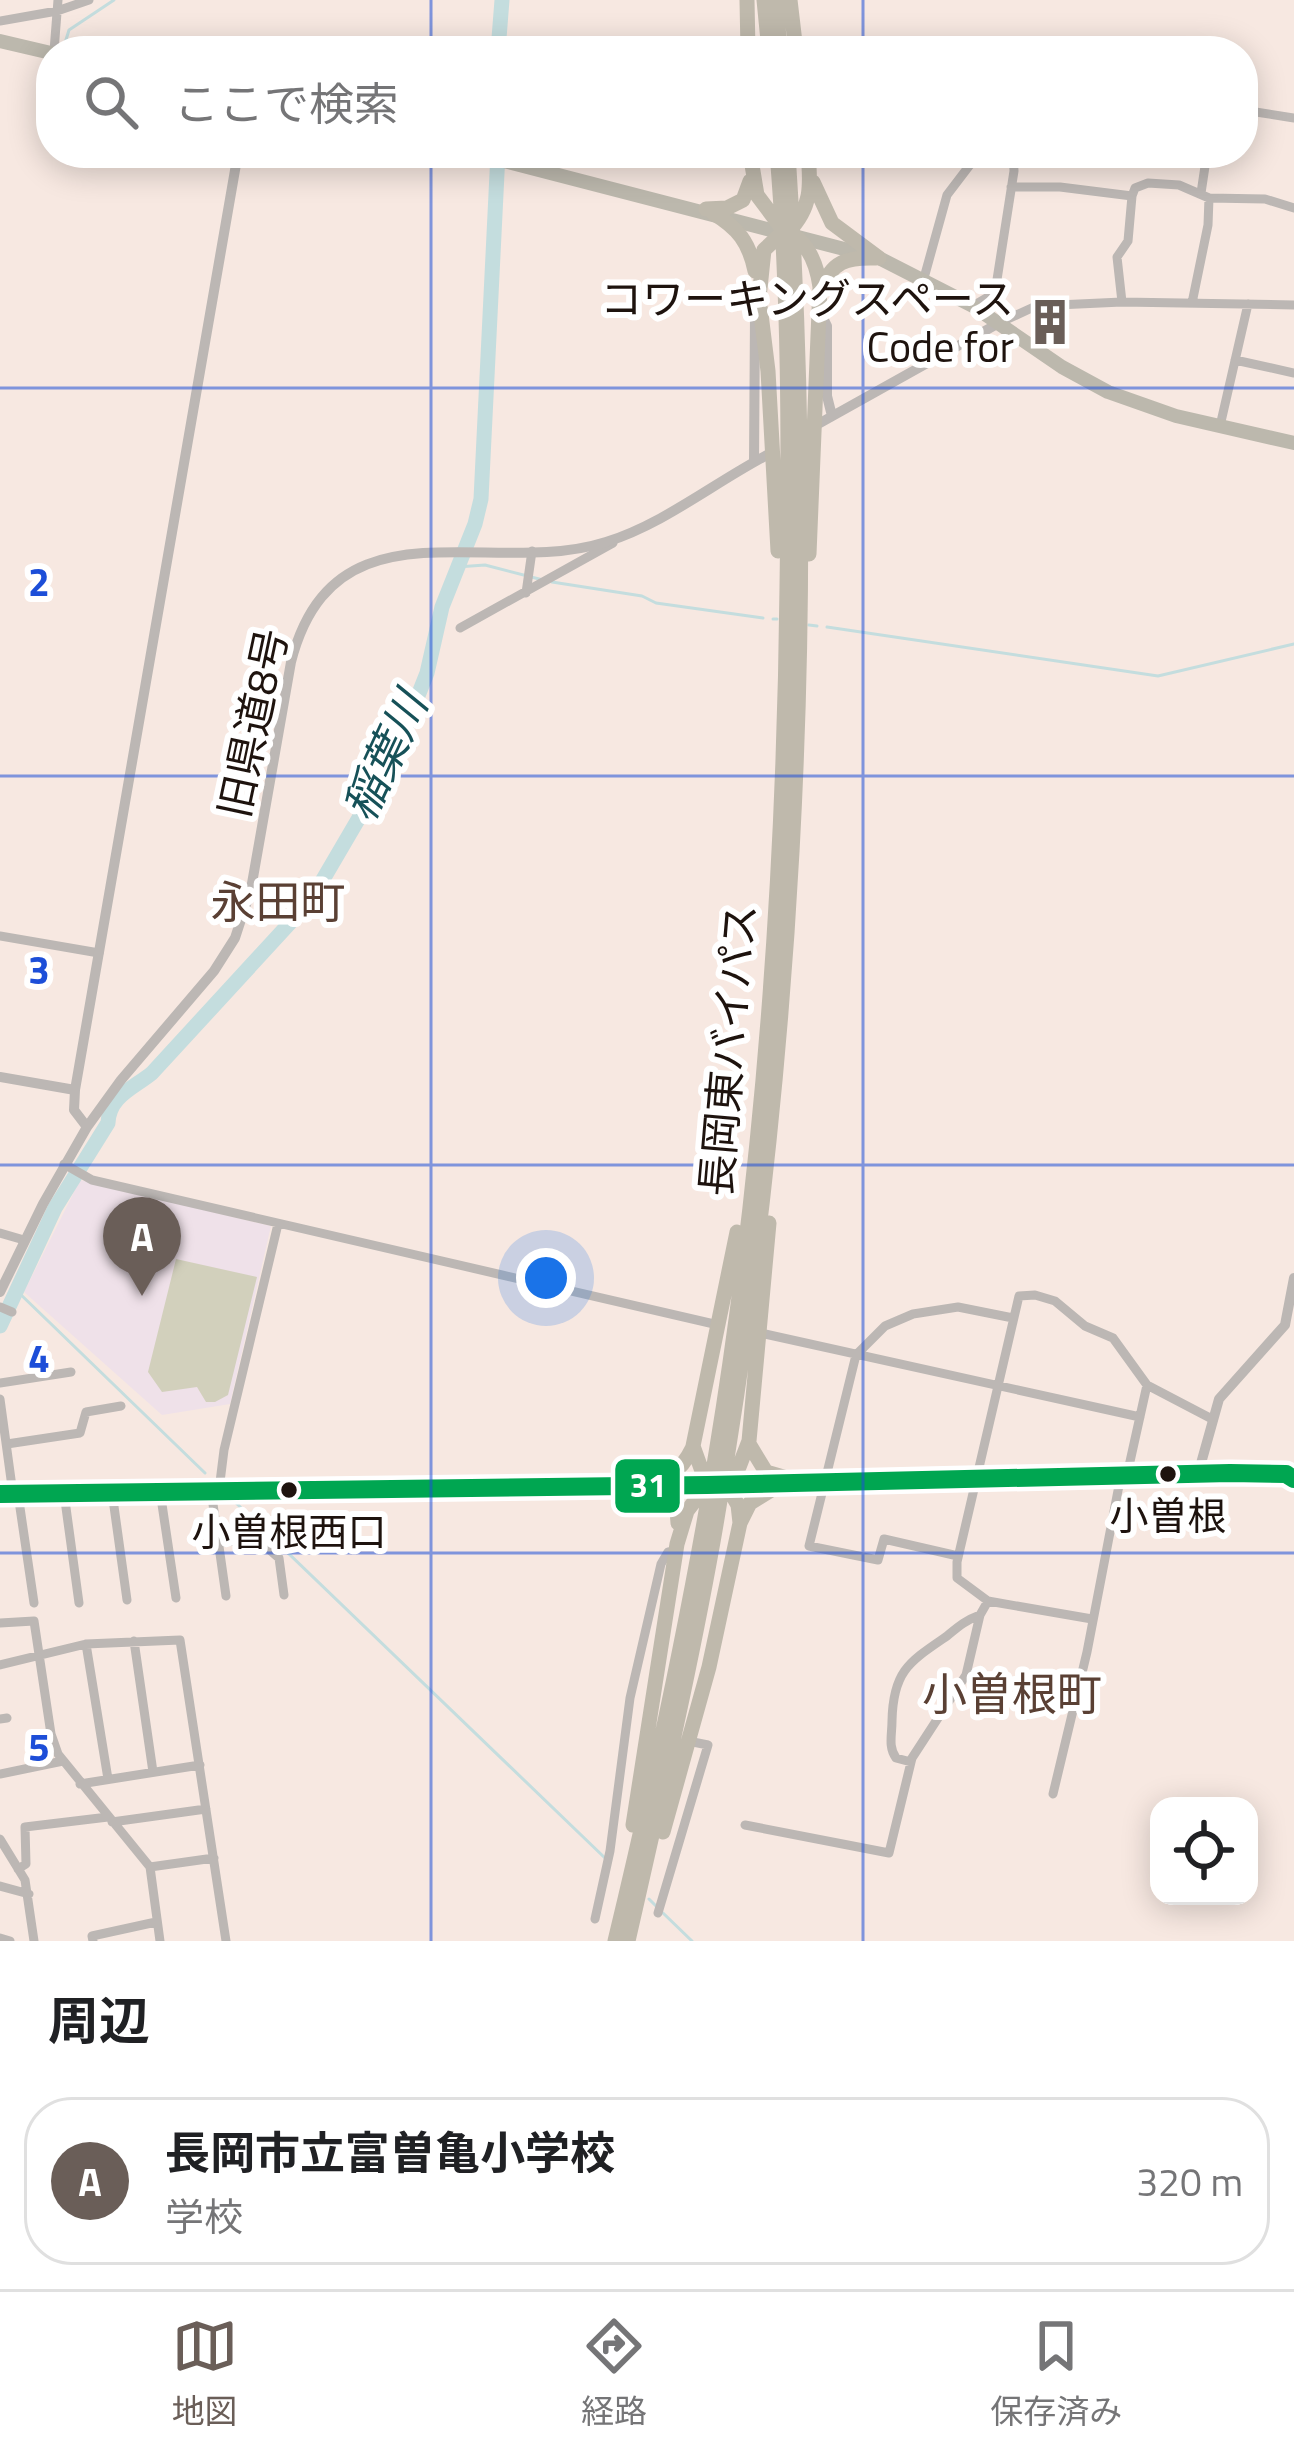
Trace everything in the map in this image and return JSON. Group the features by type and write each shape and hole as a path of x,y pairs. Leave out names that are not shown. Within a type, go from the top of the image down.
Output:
{"highway":[{"path":"747,0 748,36"},
{"path":"764,0 768,36"},
{"path":"776,0 779,36"},
{"path":"790,0 794,36"},
{"path":"708,211 743,200 748,194 750,168"},
{"path":"752,168 757,195 786,231 802,241 815,264 820,307"},
{"name":"長岡東バイパス","path":"781,168 785,182"},
{"name":"長岡東バイパス","path":"631,1941 674,1739 755,1258 780,1010 800,633 786,168"},
{"path":"759,300 764,250 806,209 809,168"},
{"path":"810,175 832,223 880,258"},
{"path":"708,211 745,240 759,300 768,371 780,587 787,619"},
{"path":"800,633 807,584 820,307 826,276 847,260 880,258"},
{"name":"長岡東バイパス","path":"726,1427 772,980 784,773 790,272"},
{"path":"635,1485 673,1475 693,1446 734,1250 772,980"},
{"path":"740,1523 738,1505 726,1484 749,1441 764,1292 780,1010"},
{"path":"749,1441 760,1468 772,1476 804,1483"},
{"path":"676,1548 687,1510 707,1485 693,1446"},
{"path":"631,1941 709,1666 740,1523 750,1503 784,1482"},
{"path":"614,1941 676,1548 678,1504 658,1485"},
{"name":"長岡東バイパス","path":"614,1941 708,1539"}],"main road":[{"path":"0,41 36,48"},
{"path":"538,168 880,258 973,306 1062,367 1108,392 1176,416 1294,443"}],"street":[{"path":"0,21 89,0"},
{"path":"54,36 57,6"},
{"path":"1258,112 1294,118"},
{"path":"87,1127 74,1110 75,1090 235,168"},
{"path":"924,278 947,196 968,168"},
{"path":"973,306 994,292 1012,168"},
{"path":"1192,303 1208,225 1206,168"},
{"path":"1122,302 1117,257 1128,241 1135,188 1148,183 1179,185 1205,195 1265,199 1294,208"},
{"path":"1011,187 1060,187 1132,196"},
{"path":"754,462 759,300"},
{"path":"820,423 999,322 1036,307 1122,302 1294,305"},
{"path":"1220,426 1248,304"},
{"path":"820,307 826,326 827,396 832,416"},
{"path":"1234,360 1294,374"},
{"path":"460,628 769,454"},
{"path":"526,593 532,551 588,547 640,528"},
{"name":"旧県道8号","path":"0,1292 87,1127 214,971 235,938 256,862 291,662 301,628 315,604 344,577 374,561 410,553 532,551"},
{"path":"0,936 99,953"},
{"path":"0,1077 75,1090"},
{"path":"64,1164 92,1180 714,1324"},
{"path":"226,1597 215,1490 278,1224"},
{"path":"0,1233 24,1240"},
{"path":"1198,1474 1224,1390 1285,1325 1294,1278"},
{"path":"1092,1619 988,1601 957,1578 958,1556 1019,1296 1055,1301 1085,1326 1113,1338 1147,1384 1212,1419"},
{"path":"0,1306 12,1312"},
{"path":"958,1556 884,1540 878,1560 809,1546 856,1355 885,1326 913,1314 958,1307 1013,1318"},
{"path":"765,1334 1139,1417"},
{"path":"0,1383 71,1372"},
{"path":"1053,1794 1147,1384"},
{"path":"0,1399 10,1494 34,1603"},
{"path":"4,1441 80,1432 86,1412 121,1406"},
{"path":"10,1494 1198,1474 1290,1477"},
{"path":"160,1491 176,1598"},
{"path":"112,1492 127,1600"},
{"path":"64,1493 79,1603"},
{"path":"219,1543 256,1538 279,1558 284,1595"},
{"path":"595,1919 608,1862 625,1727 662,1564 676,1548"},
{"path":"745,1825 889,1852 911,1762 966,1675 980,1615 988,1601"},
{"path":"911,1762 896,1758 890,1750 892,1702 899,1678 923,1650 980,1615"},
{"path":"0,1623 34,1621 51,1734 80,1784 151,1867 160,1941"},
{"path":"0,1665 86,1644 180,1640 226,1941"},
{"path":"134,1641 153,1772"},
{"path":"86,1644 108,1779"},
{"path":"625,1727 642,1730"},
{"path":"659,1908 708,1745 693,1742"},
{"path":"0,1774 63,1761"},
{"path":"80,1784 200,1765"},
{"path":"18,1869 26,1864 25,1827 206,1809"},
{"path":"0,1839 29,1894 34,1941"},
{"path":"151,1867 214,1858"},
{"path":"0,1886 29,1894"},
{"path":"93,1941 92,1936 156,1922"},
{"path":"0,1938 10,1941"}],"shaded area":[{"path":"80,1180 271,1226 230,1404 162,1415 24,1292"},
{"path":"176,1259 257,1277 228,1395 215,1402 206,1402 197,1387 162,1392 148,1372"}],"waterway":[{"path":"67,36 69,30 114,0"},
{"name":"稲葉川","path":"499,36 502,0"},
{"name":"稲葉川","path":"0,1326 55,1208 108,1123 113,1106 152,1073 311,900 402,736 427,673 442,607 481,499 497,168"},
{"path":"457,567 485,565 543,580"},
{"path":"552,582 763,618"},
{"path":"809,625 817,626"},
{"path":"827,627 1158,676 1294,644"},
{"path":"16,1290 205,1473"},
{"path":"234,1501 605,1858"},
{"path":"649,1899 656,1906"},
{"path":"663,1913 692,1941"}],"transit line":[{"name":"31","path":"0,1494 1230,1473 1286,1474 1294,1479"}],"place":[{"name":"コワーキングスペース Code for","path":"1050,322"},
{"name":"長岡市立富曽亀小学校","path":"142,1296"},
{"name":"小曽根","path":"1168,1474"},
{"name":"小曽根西口","path":"289,1490"}],"district":[{"name":"永田町","path":"278,901"},
{"name":"小曽根町","path":"1012,1693"}]}
